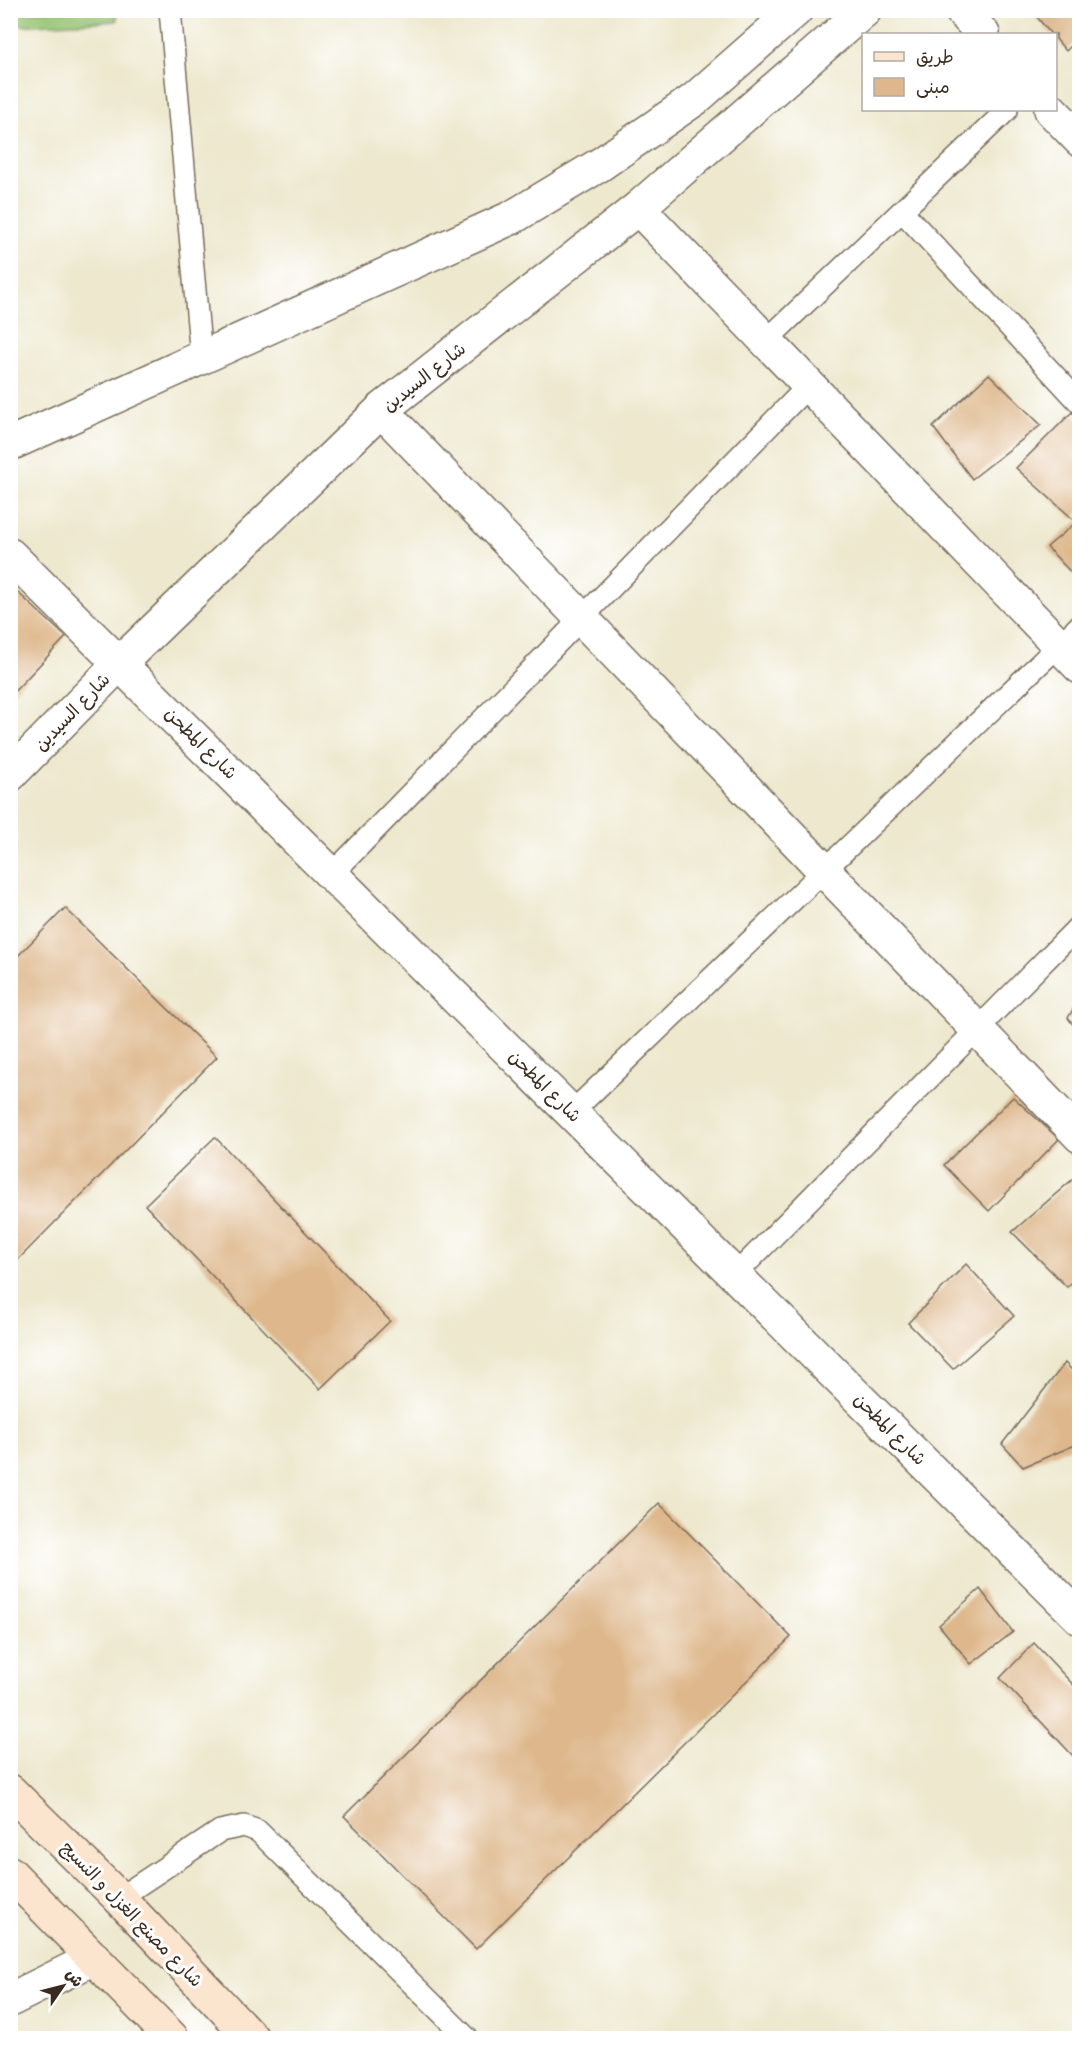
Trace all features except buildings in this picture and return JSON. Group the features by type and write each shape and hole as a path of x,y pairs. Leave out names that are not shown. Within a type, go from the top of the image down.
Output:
{"main road":[{"name":"شارع مصنع الغزل و النسيج","path":"10,1791 119,1898 252,2038"},
{"path":"10,1873 172,2038"}],"street":[{"path":"10,444 513,217 601,164 695,99 796,10"},
{"name":"شارع السيدين","path":"10,775 120,663 381,410 638,208 866,10"},
{"path":"961,10 982,33"},
{"path":"1052,111 1078,136"},
{"path":"638,208 808,385 1072,646"},
{"path":"381,410 1080,1136"},
{"name":"شارع المطحن","path":"10,555 735,1275 1075,1603"},
{"path":"10,2000 94,1958"}],"lane":[{"path":"170,10 201,358"},
{"path":"766,341 1006,111"},
{"path":"902,211 1072,379 1080,403"},
{"path":"332,874 808,385"},
{"path":"572,1112 824,870 1072,646"},
{"path":"735,1275 1080,926"},
{"path":"119,1898 220,1830 244,1826 258,1831 467,2038"}],"green space":[{"path":"10,11 117,11 117,21 11,26"}]}
